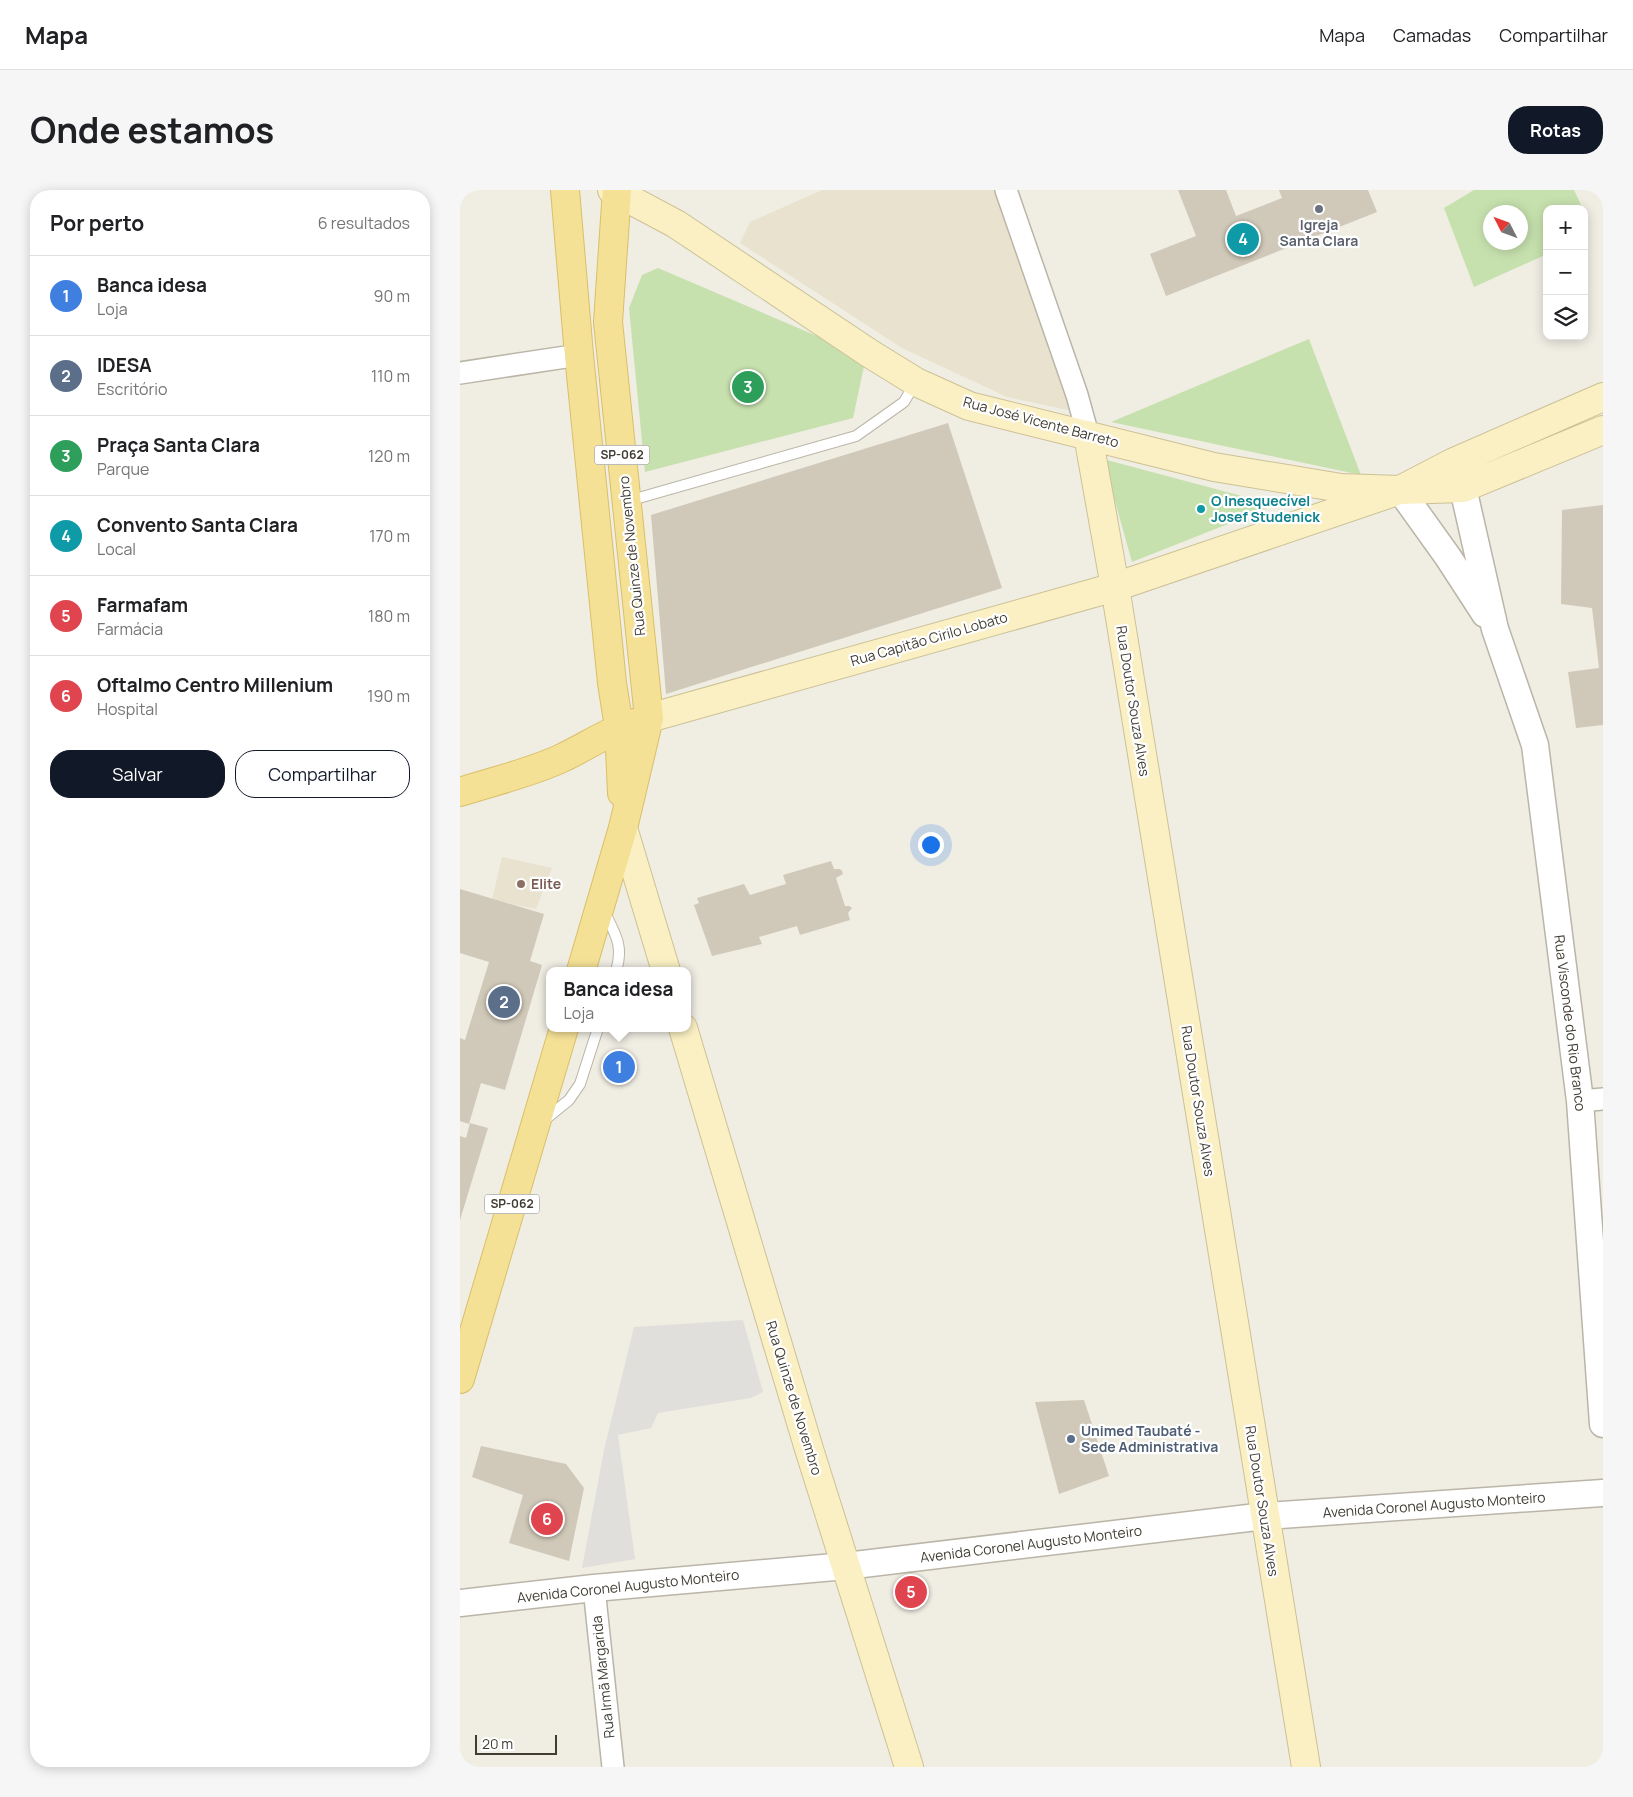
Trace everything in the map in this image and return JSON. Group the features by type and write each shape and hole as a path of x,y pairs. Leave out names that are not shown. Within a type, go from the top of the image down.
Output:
{"main road":[{"name":"SP-062","path":"565,190 579,355 612,683 619,727 623,828 582,967"},
{"name":"Rua José Vicente Barreto","path":"615,191 676,224 869,353 916,382 969,406 1214,467 1340,488 1400,490"},
{"name":"Rua Quinze de Novembro","path":"615,191 608,322 649,718 623,828"},
{"path":"1400,490 1454,462 1603,397"},
{"path":"1400,490 1463,488 1603,430"},
{"name":"Rua Doutor Souza Alves","path":"1088,435 1115,587 1306,1767"},
{"name":"Rua Capitão Cirilo Lobato","path":"460,792 555,761 619,727 1115,587 1400,490"},
{"path":"623,828 665,967"},
{"name":"SP-062","path":"460,1379 563,1032"},
{"name":"Rua Quinze de Novembro","path":"684,1032 809,1449 909,1767"}],"street":[{"path":"1006,190 1077,395 1088,435"},
{"path":"460,373 579,355"},
{"name":"Rua Visconde do Rio Branco","path":"1454,462 1463,488 1495,629 1535,746 1592,1100 1603,1424"},
{"name":"Rua Visconde do Rio Branco","path":"1400,490 1448,556 1495,629"},
{"name":"Avenida Coronel Augusto Monteiro","path":"460,1603 594,1588 846,1566 1265,1516 1603,1493"},
{"name":"Rua Irmã Margarida","path":"594,1588 613,1767"}],"lane":[{"path":"627,501 856,436 904,402 916,382"},
{"path":"601,904 619,942 617,967"},
{"path":"534,1129 569,1100 580,1084 597,1032"}],"shaded area":[{"path":"822,190 1000,190 1073,411 1007,397 902,348 740,243 750,222"},
{"name":"Elite","path":"502,857 552,868 536,909 492,900"},
{"path":"743,1320 763,1392 751,1398 658,1413 651,1428 618,1435 635,1559 582,1568 604,1450 634,1327"}],"green space":[{"path":"1474,190 1574,190 1581,205 1543,205 1543,256 1474,287 1444,208"},
{"path":"658,268 866,357 853,418 645,472 629,308 642,275"},
{"path":"1309,339 1361,475 1111,422"},
{"path":"1103,459 1276,505 1132,562"}],"building":[{"path":"1178,190 1226,190 1236,216 1282,198 1279,190 1368,190 1377,212 1166,296 1150,254 1196,236"},
{"path":"948,423 1002,588 666,694 651,515"},
{"path":"1603,505 1603,725 1576,728 1568,672 1599,668 1592,608 1561,604 1562,510"},
{"path":"831,861 834,869 840,869 843,874 836,878 845,906 852,908 848,913 850,920 800,935 797,926 759,937 762,944 712,956 694,905 699,903 697,898 744,884 750,895 786,884 783,875"},
{"path":"460,889 544,914 530,961 542,965 505,1090 481,1083 469,1124 460,1121 460,1038 465,1040 489,962 460,953"},
{"path":"470,1123 488,1128 460,1220 460,1136 466,1138"},
{"name":"Unimed Taubaté - Sede Administrativa","path":"1084,1400 1109,1476 1059,1494 1035,1402"},
{"path":"481,1446 566,1464 584,1488 569,1561 509,1543 523,1495 472,1477"}],"place":[{"name":"Igreja Santa Clara","path":"1319,209"},
{"name":"Convento Santa Clara","path":"1243,239"},
{"name":"Praça Santa Clara","path":"748,387"},
{"name":"O Inesquecível Josef Studenick","path":"1201,509"},
{"name":"Elite","path":"521,884"},
{"name":"IDESA","path":"504,1002"},
{"name":"Banca idesa","path":"619,1067"},
{"name":"Unimed Taubaté - Sede Administrativa","path":"1071,1439"},
{"name":"Oftalmo Centro Millenium","path":"547,1519"},
{"name":"Farmafam","path":"911,1592"}]}
